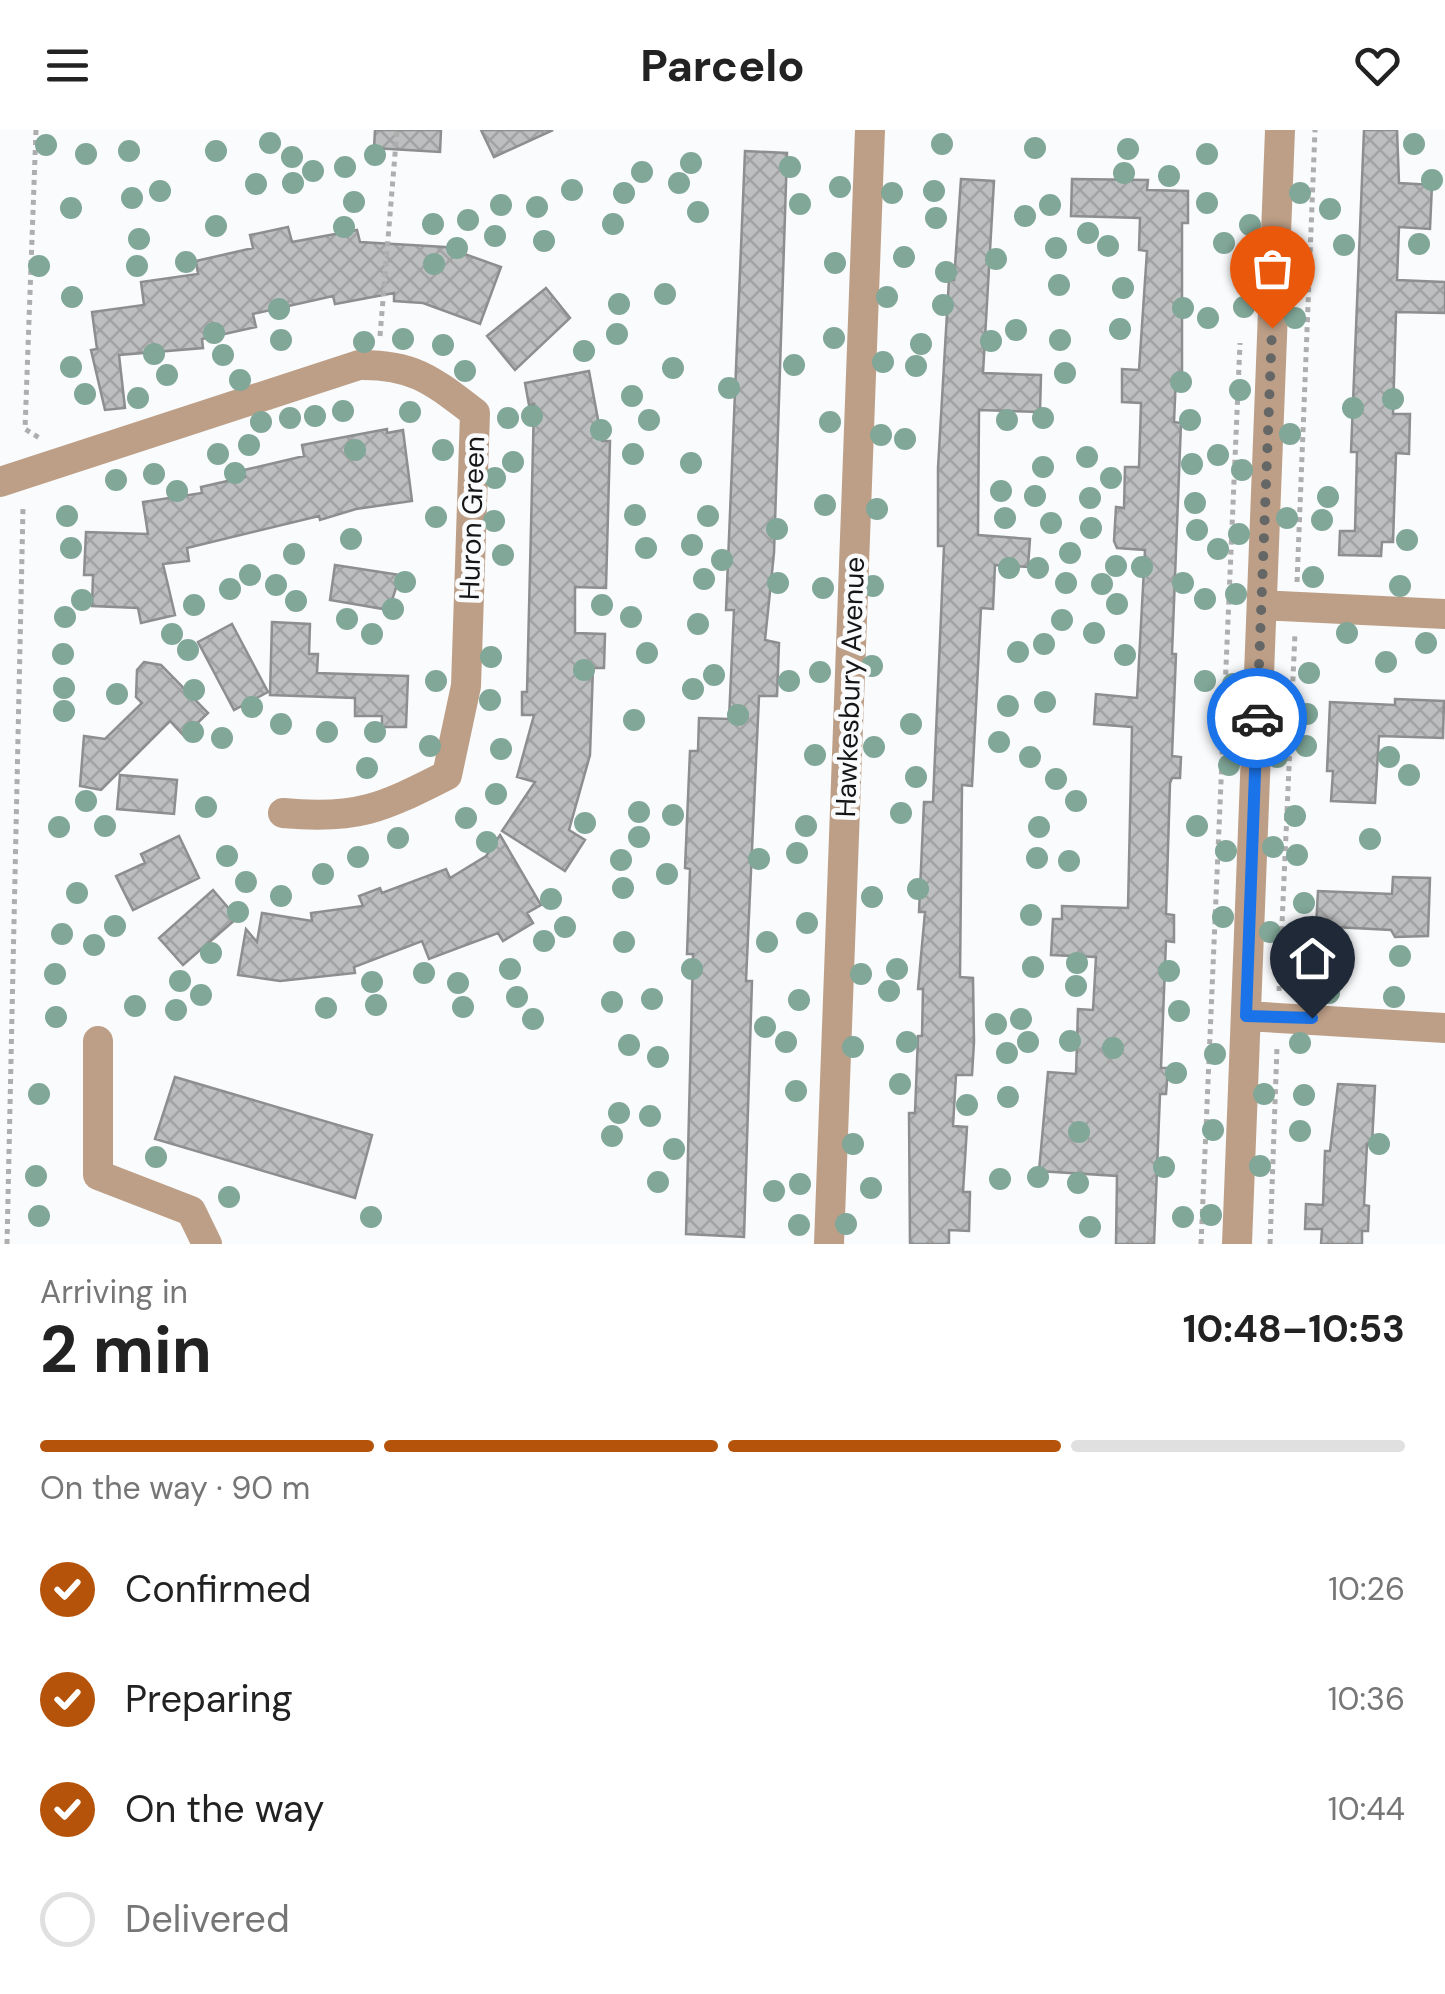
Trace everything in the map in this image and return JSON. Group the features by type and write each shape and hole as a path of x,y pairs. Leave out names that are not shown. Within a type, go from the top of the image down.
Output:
{"street":[{"name":"Hawkesbury Avenue","path":"829,1244 870,130"},
{"path":"1237,1244 1280,130"},
{"name":"Huron Green","path":"0,482 359,364 396,364 475,413 466,686 448,775 384,807 336,818 284,813"},
{"path":"1262,606 1445,614"},
{"path":"1246,1016 1445,1028"},
{"path":"98,1042 98,1175 191,1211 206,1244"}],"path":[{"path":"36,130 25,429 48,444"},
{"path":"367,336 380,338 397,130"},
{"path":"1270,1244 1315,130"},
{"path":"1201,1244 1240,329"},
{"path":"7,1244 23,508"}],"building":[{"path":"375,130 441,130 440,152 374,148"},
{"path":"481,130 553,130 494,157"},
{"path":"1364,130 1397,130 1399,183 1432,185 1430,229 1399,227 1397,280 1445,282 1445,313 1396,312 1393,414 1410,414 1409,454 1396,453 1393,542 1382,542 1381,556 1339,555 1340,531 1355,531 1357,452 1351,452"},
{"path":"745,151 787,153 774,553 765,640 779,643 777,696 759,696 746,981 752,981 744,1237 686,1234 693,954 687,954 690,869 685,868 690,751 698,751 699,718 729,719 734,610 726,610"},
{"path":"961,179 994,181 983,373 1041,375 1040,412 979,410 978,535 1030,539 1028,567 995,565 993,609 981,608 972,786 962,785 960,977 973,978 974,1042 972,1075 956,1075 953,1126 967,1127 963,1192 970,1192 969,1231 949,1230 949,1244 910,1244 909,1113 915,1113 918,1036 922,1036 923,989 918,989 925,912 919,912 924,802 933,802 944,546 938,546 938,468 949,279 954,280"},
{"path":"1072,179 1148,180 1147,190 1188,191 1188,223 1182,223 1182,376 1176,376 1174,422 1181,423 1172,756 1181,757 1180,778 1172,778 1170,783 1166,914 1174,915 1174,942 1166,941 1161,1068 1168,1068 1166,1094 1160,1094 1154,1244 1116,1244 1117,1176 1039,1171 1048,1072 1076,1074 1078,1009 1093,1010 1096,957 1051,955 1053,919 1062,919 1062,906 1128,908 1132,727 1094,724 1096,694 1137,698 1145,550 1117,548 1114,541 1116,507 1124,508 1125,467 1139,467 1141,403 1122,402 1122,369 1139,370 1147,251 1139,250 1140,218 1071,216"},
{"path":"288,227 292,242 357,230 360,242 445,247 501,267 480,324 423,303 394,301 394,293 335,304 333,296 253,314 256,327 202,339 203,348 119,355 125,408 105,410 91,350 97,349 92,312 144,305 141,282 198,274 196,261 253,248 250,235"},
{"path":"546,288 570,318 515,370 487,336"},
{"path":"589,371 602,441 610,441 606,588 575,587 575,633 605,634 604,668 593,668 590,755 569,830 585,840 565,871 502,831 535,782 517,777 534,715 522,715 522,692 527,692 534,404 529,405 525,383"},
{"path":"387,429 387,433 403,430 412,501 356,509 320,520 319,516 187,548 189,561 163,564 175,615 141,623 138,608 92,606 93,575 84,575 86,532 148,534 143,502 202,493 201,487 245,477 244,470 304,456 302,445"},
{"path":"335,565 400,575 389,610 330,600"},
{"path":"272,622 310,624 309,654 318,654 317,673 408,676 406,727 382,727 382,716 355,716 355,698 270,695"},
{"path":"232,624 268,692 234,710 198,642"},
{"path":"144,662 161,665 208,713 184,736 170,721 101,790 80,786 84,736 105,739 142,703 136,697 137,670"},
{"path":"1395,699 1444,701 1443,738 1379,736 1375,803 1331,801 1333,771 1327,771 1330,702 1395,705"},
{"path":"120,775 177,780 174,814 117,809"},
{"path":"500,835 541,905 527,913 533,923 503,941 498,933 429,959 422,941 354,967 355,973 280,981 238,975 246,929 257,942 262,913 312,921 311,913 363,906 359,896 380,888 382,893 446,869 450,878 486,856"},
{"path":"179,836 199,878 133,910 116,876 145,863 141,854"},
{"path":"1393,877 1430,878 1428,936 1395,937 1391,930 1316,926 1318,891 1392,894"},
{"path":"213,890 237,918 183,965 159,938"},
{"path":"175,1077 372,1135 355,1198 155,1139"},
{"path":"1338,1084 1375,1086 1364,1205 1369,1206 1368,1231 1362,1231 1362,1244 1321,1244 1322,1229 1305,1229 1306,1204 1323,1205 1325,1151 1330,1151"}],"way so far":[{"path":"1257,718 1272,328"}],"route":[{"path":"1257,718 1246,1016 1312,1018"}]}
